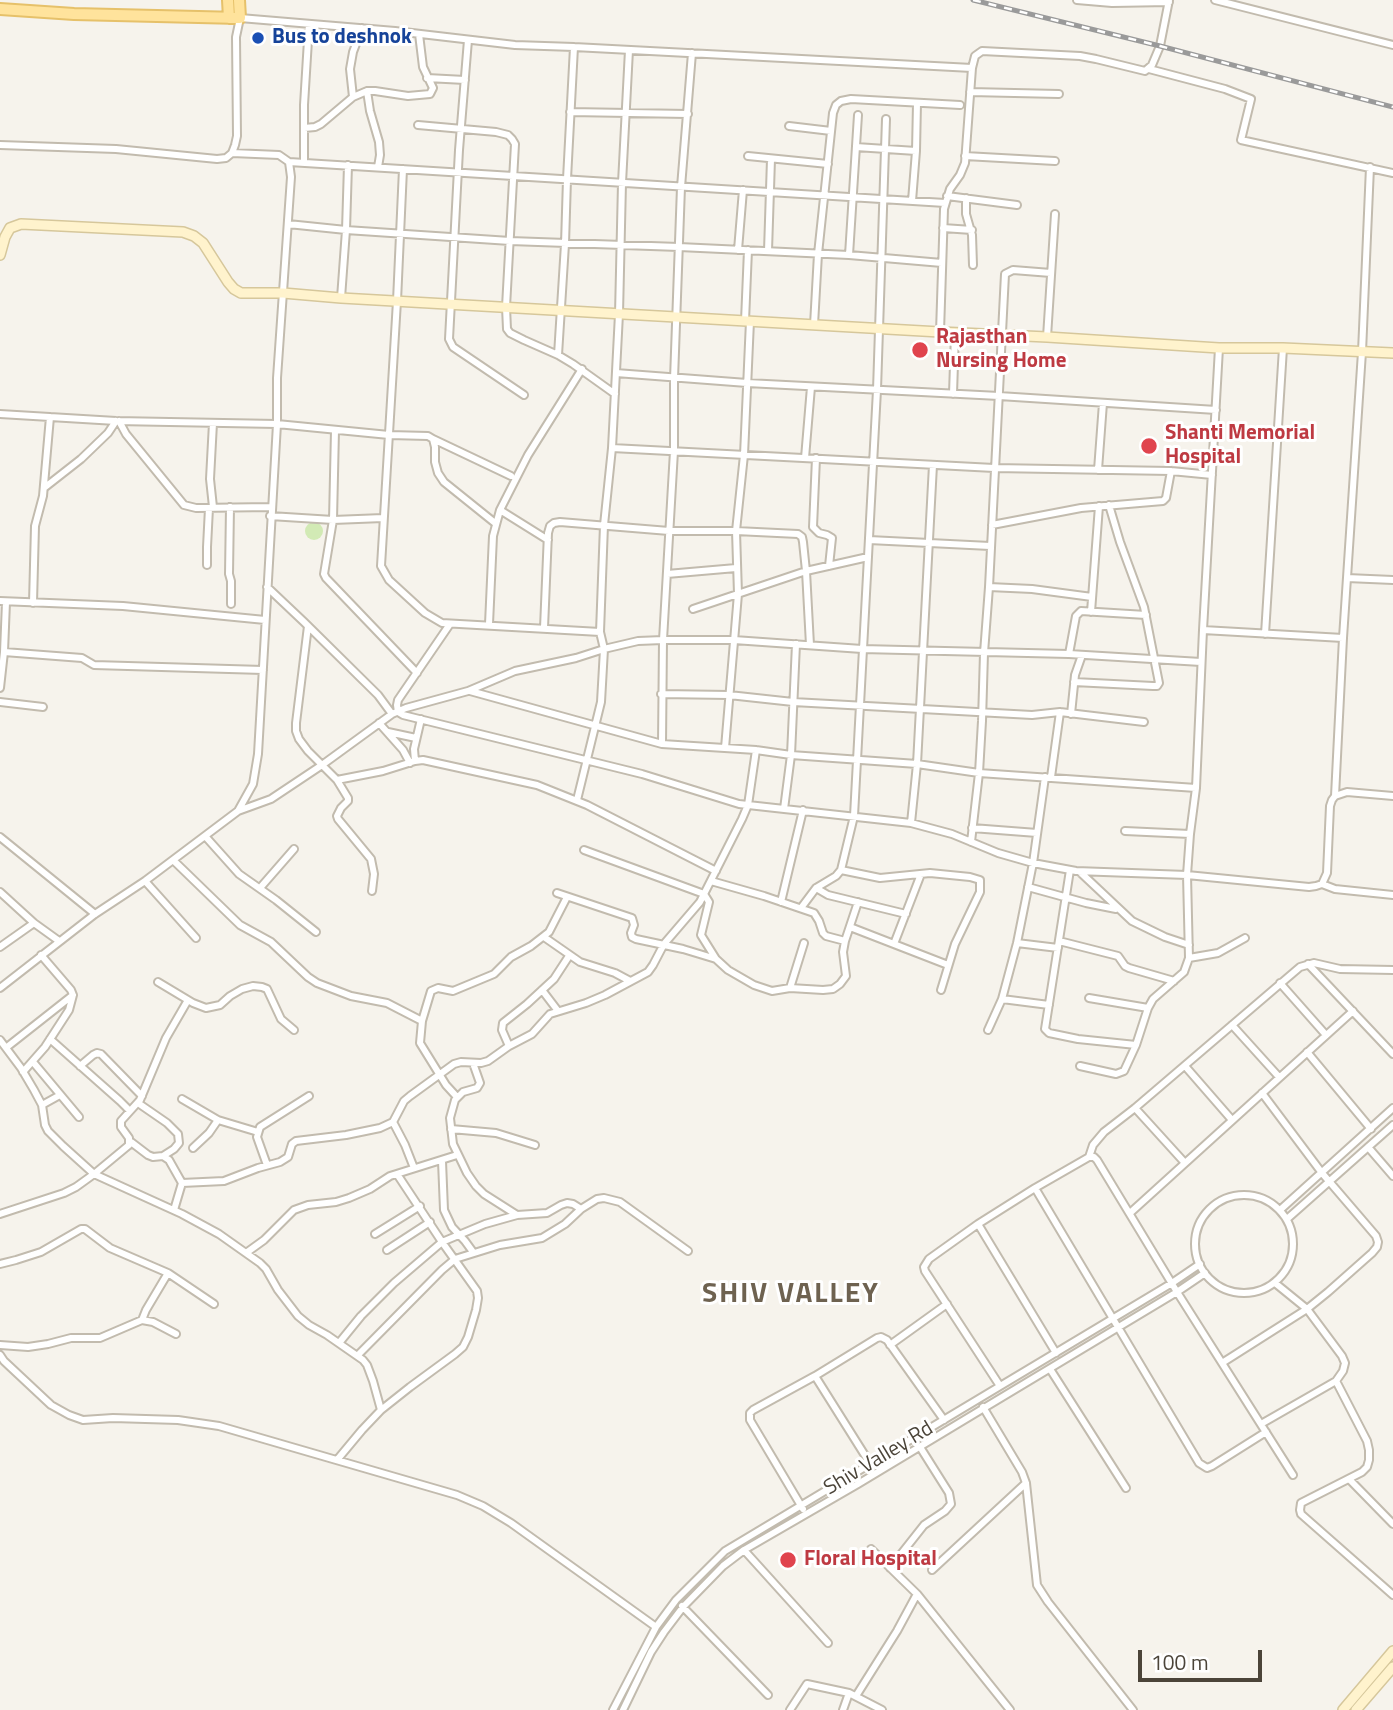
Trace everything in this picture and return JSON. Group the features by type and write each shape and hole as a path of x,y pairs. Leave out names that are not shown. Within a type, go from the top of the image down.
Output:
{"main road":[{"path":"228,0 234,18"},
{"path":"234,18 239,0"},
{"path":"0,9 74,14 234,18"}],"street":[{"path":"1077,0 1112,3 1169,1 1160,46 1149,69"},
{"path":"1215,0 1393,45"},
{"path":"234,18 362,28 515,46 972,68"},
{"path":"0,145 116,149 226,158 232,153 237,136 234,18"},
{"path":"234,18 236,37"},
{"path":"304,163 309,24"},
{"path":"354,97 350,69 362,28"},
{"path":"304,128 321,124 354,97 367,91 408,96 430,94 433,88 423,67 419,34"},
{"path":"468,40 449,339 453,347 524,395"},
{"path":"558,355 574,47"},
{"path":"577,800 601,702 604,649 600,632 604,525 615,394 629,50"},
{"path":"940,332 946,199 963,169 972,68 975,56 982,51 1080,56 1141,71 1149,69 1225,89 1251,99 1241,141 1393,173"},
{"path":"662,744 661,694 674,451 681,187 692,53"},
{"path":"427,78 465,80"},
{"path":"367,91 379,142 378,167"},
{"path":"970,92 1059,94"},
{"path":"814,325 817,254 836,105 850,99 960,104"},
{"path":"912,201 917,103"},
{"path":"570,112 688,114"},
{"path":"849,255 858,115"},
{"path":"801,908 816,888 841,870 854,816 877,390 886,119"},
{"path":"418,125 496,132 512,139 515,144 507,329 510,333 582,369 615,394"},
{"path":"789,126 831,131"},
{"path":"856,147 916,151"},
{"path":"232,153 279,155 289,162 348,166 912,201 966,198 1017,205"},
{"path":"748,156 828,164"},
{"path":"965,156 1055,161"},
{"path":"768,251 771,159"},
{"path":"239,811 253,784 258,754 277,425 277,378 291,177 289,162"},
{"path":"341,298 348,166"},
{"path":"1322,884 1327,873 1330,806 1335,796 1362,352 1370,167"},
{"path":"403,169 381,566 389,580 433,619 450,624 600,632"},
{"path":"738,250 743,190"},
{"path":"966,198 966,215 972,230 973,265"},
{"path":"1047,337 1055,214"},
{"path":"0,255 10,228 21,224 183,232 203,243 234,289 241,293 283,293 1219,348 1393,353"},
{"path":"288,224 510,241 849,255 942,263"},
{"path":"943,228 972,230"},
{"path":"725,748 738,594 736,531 744,455 748,250"},
{"path":"971,842 983,711 1005,274 1013,270 1051,273"},
{"path":"953,394 955,333"},
{"path":"1080,1066 1116,1074 1124,1071 1153,999 1184,972 1189,958 1187,875 1196,788 1219,348"},
{"path":"1265,634 1283,348"},
{"path":"489,624 495,523 528,455 582,369"},
{"path":"616,373 674,379 1216,410"},
{"path":"805,458 811,387"},
{"path":"1098,470 1103,403"},
{"path":"0,414 118,421 277,425 428,436 510,477"},
{"path":"33,603 35,526 44,488 50,417"},
{"path":"118,421 184,505 196,508 271,507"},
{"path":"44,488 81,459 118,421"},
{"path":"207,565 212,423"},
{"path":"335,430 332,520 323,570 326,578 417,673"},
{"path":"433,439 435,462 444,482 495,523"},
{"path":"612,448 994,468 1171,471 1212,475"},
{"path":"816,458 813,527 832,538 829,566"},
{"path":"911,823 924,651 933,465"},
{"path":"992,525 1081,508 1163,501 1166,498 1171,471"},
{"path":"1074,682 1157,686 1160,679 1146,615 1119,542 1109,505"},
{"path":"1091,612 1099,506"},
{"path":"230,507 231,604"},
{"path":"500,510 548,540"},
{"path":"271,516 332,520 383,518"},
{"path":"544,628 548,540 550,526 554,523 669,531 798,534 803,542 810,645"},
{"path":"869,540 990,546"},
{"path":"692,609 806,571 868,557"},
{"path":"667,573 736,568"},
{"path":"1347,578 1393,580"},
{"path":"267,587 395,713 642,774 748,805 911,823 953,834 998,853 1080,872 1187,875 1309,887 1322,884 1335,889 1393,895"},
{"path":"989,587 1024,588 1092,597"},
{"path":"0,688 4,652 3,601 123,606 265,620"},
{"path":"1069,654 1076,616 1082,611 1146,615"},
{"path":"395,713 398,700 450,624"},
{"path":"308,626 296,731 308,751 337,780 348,798 337,816 371,859 374,873 372,891"},
{"path":"1203,630 1343,638"},
{"path":"0,988 95,914 145,881 239,811 271,799 395,713 468,691 515,671 638,641 663,640 734,640 862,649 1069,654 1201,662"},
{"path":"784,809 791,755 796,644"},
{"path":"4,652 82,658 94,665 263,670"},
{"path":"1071,714 1074,682 1082,655"},
{"path":"468,691 662,744 917,764 979,773 1196,788"},
{"path":"661,694 729,695 793,702 1032,715 1060,712 1144,722"},
{"path":"0,702 43,707"},
{"path":"988,1030 1002,999 1017,943 1060,712"},
{"path":"412,762 421,719"},
{"path":"379,723 412,762"},
{"path":"388,732 416,738"},
{"path":"182,1183 224,1181 285,1160 296,1141 371,1131 393,1122 404,1101 458,1062 488,1061 532,1034 547,1016 605,995 648,972 664,944 704,894 716,871 748,805 756,750"},
{"path":"337,780 423,760 537,785 577,800 716,871"},
{"path":"1335,796 1347,793 1393,796"},
{"path":"781,902 803,810"},
{"path":"972,828 1037,833"},
{"path":"1125,831 1190,834"},
{"path":"205,836 239,874 316,932"},
{"path":"0,838 95,914"},
{"path":"260,888 294,849"},
{"path":"584,850 704,894 709,902 701,934 716,960 728,970 764,989 823,990 833,989 840,984 846,976 843,952 845,941 858,902"},
{"path":"173,860 240,925 271,942 308,977 351,996 387,1003 422,1021"},
{"path":"841,870 880,878 930,873 977,878 981,884 980,892 955,944 941,990"},
{"path":"1070,870 1045,1029 1049,1033 1078,1040 1136,1045"},
{"path":"1080,872 1132,921 1189,945"},
{"path":"894,944 921,874"},
{"path":"145,881 196,938"},
{"path":"711,881 801,908 817,916 823,933 845,941"},
{"path":"1028,887 1118,909"},
{"path":"816,888 828,895 906,914"},
{"path":"0,892 33,923 59,941"},
{"path":"557,893 628,916 634,921 631,933 636,939 664,944 716,960"},
{"path":"457,1097 439,1074 421,1043 422,1021 429,995 434,988 453,991 494,974 511,957 544,937 567,897"},
{"path":"0,947 33,923"},
{"path":"850,928 948,965"},
{"path":"544,937 580,962 615,973 630,981"},
{"path":"1189,958 1217,953 1245,938"},
{"path":"1059,940 1118,956 1129,968 1174,981"},
{"path":"790,988 804,943"},
{"path":"1017,943 1058,948"},
{"path":"23,1072 50,1039 68,1010 73,995 41,955"},
{"path":"509,1046 502,1030 503,1023 554,979 569,956"},
{"path":"1000,1387 925,1271 924,1267 929,1259 978,1224 1089,1157 1097,1139 1300,967 1314,963 1340,969 1393,970"},
{"path":"1308,964 1393,1054"},
{"path":"158,982 200,1007 220,1004 243,989 262,987 267,989 281,1019 294,1030"},
{"path":"1280,983 1326,1035"},
{"path":"542,990 558,1011"},
{"path":"7,1047 73,995"},
{"path":"1089,998 1148,1008"},
{"path":"1002,999 1049,1005"},
{"path":"138,1103 178,1134 179,1143 163,1156 148,1155 131,1142 120,1124 142,1096 166,1038 188,1000"},
{"path":"1130,1213 1353,1011"},
{"path":"1232,1025 1279,1077"},
{"path":"50,1039 130,1111"},
{"path":"0,1040 42,1105 48,1131 94,1174 205,1226 266,1269 278,1290 298,1315 309,1325 358,1355 367,1365 381,1410"},
{"path":"1307,1052 1371,1129"},
{"path":"80,1066 93,1055 102,1054 142,1096"},
{"path":"33,1062 79,1117"},
{"path":"472,1063 480,1083 457,1097 452,1108 453,1144 476,1186 517,1215"},
{"path":"1185,1066 1232,1120"},
{"path":"1222,1363 1307,1309 1372,1253 1378,1241 1329,1182 1262,1093"},
{"path":"42,1105 60,1095"},
{"path":"267,1165 257,1137 260,1127 309,1096"},
{"path":"183,1099 218,1120 258,1132"},
{"path":"1135,1108 1185,1163"},
{"path":"1280,1210 1393,1108"},
{"path":"192,1148 209,1133 218,1120"},
{"path":"393,1122 414,1168"},
{"path":"1287,1219 1393,1125"},
{"path":"451,1129 496,1133 535,1145"},
{"path":"0,1214 64,1193 94,1174 131,1142"},
{"path":"1368,1147 1393,1176"},
{"path":"246,1254 294,1210 349,1198 397,1174 457,1154"},
{"path":"163,1156 169,1160 182,1183 174,1210"},
{"path":"1089,1157 1097,1160 1293,1475"},
{"path":"442,1160 444,1210 448,1220 473,1252"},
{"path":"337,1460 381,1410 463,1347 478,1298 477,1291 397,1174"},
{"path":"1035,1188 1199,1463 1207,1468 1212,1466 1266,1432"},
{"path":"1239,1195 1266,1199 1280,1210 1293,1234 1293,1248 1287,1269 1275,1283 1257,1292 1233,1292 1211,1281 1197,1259 1195,1242 1197,1230 1206,1212 1225,1199 1239,1195"},
{"path":"358,1355 455,1259 513,1242 542,1238 597,1199 621,1202 688,1251"},
{"path":"340,1343 361,1316 394,1283 442,1242 458,1234 517,1215 547,1213 567,1203 581,1209"},
{"path":"375,1234 419,1206"},
{"path":"387,1250 430,1222"},
{"path":"978,1224 1056,1353"},
{"path":"0,1263 16,1261 41,1252 81,1229 110,1248 168,1273 214,1304"},
{"name":"Shiv Valley Rd","path":"613,1710 656,1627 676,1600 725,1551 1200,1264"},
{"path":"142,1321 168,1273"},
{"name":"Shiv Valley Rd","path":"623,1710 651,1652 683,1607 723,1566 744,1550 1050,1369 1205,1273"},
{"path":"1261,1424 1336,1381 1345,1363 1307,1309 1275,1283"},
{"path":"890,1345 947,1304"},
{"path":"0,1345 28,1347 71,1338 100,1338 142,1321 153,1322 176,1334"},
{"path":"805,1514 749,1416 753,1410 883,1337 944,1420"},
{"path":"0,1355 51,1405 76,1418 178,1420 219,1426 457,1495 483,1506 511,1523 656,1627"},
{"path":"1050,1369 1126,1488"},
{"path":"815,1376 871,1465"},
{"path":"1336,1381 1367,1441 1369,1460 1362,1472 1301,1503 1301,1514 1393,1595"},
{"path":"978,1399 1026,1483 1037,1585 1133,1710"},
{"path":"890,1567 924,1525 946,1511 951,1504 949,1493 919,1447"},
{"path":"1349,1479 1393,1524"},
{"path":"932,1570 1026,1483"},
{"path":"871,1549 917,1594 1010,1710"},
{"path":"744,1550 828,1643"},
{"path":"844,1710 885,1652 917,1594"},
{"path":"676,1600 768,1695"},
{"path":"1343,1710 1393,1651"},
{"path":"1356,1710 1391,1673"},
{"path":"790,1710 807,1684 853,1694 882,1710"}],"green space":[{"path":"314,522 320,525 323,531 320,537 314,540 308,537 305,531 308,525"}],"railway":[{"path":"973,0 1393,107"}],"place":[{"name":"Bus to deshnok","path":"258,38"},
{"name":"Rajasthan Nursing Home","path":"920,350"},
{"name":"Shanti Memorial Hospital","path":"1149,446"},
{"name":"Floral Hospital","path":"788,1560"}],"district":[{"name":"SHIV VALLEY","path":"791,1295"}]}
